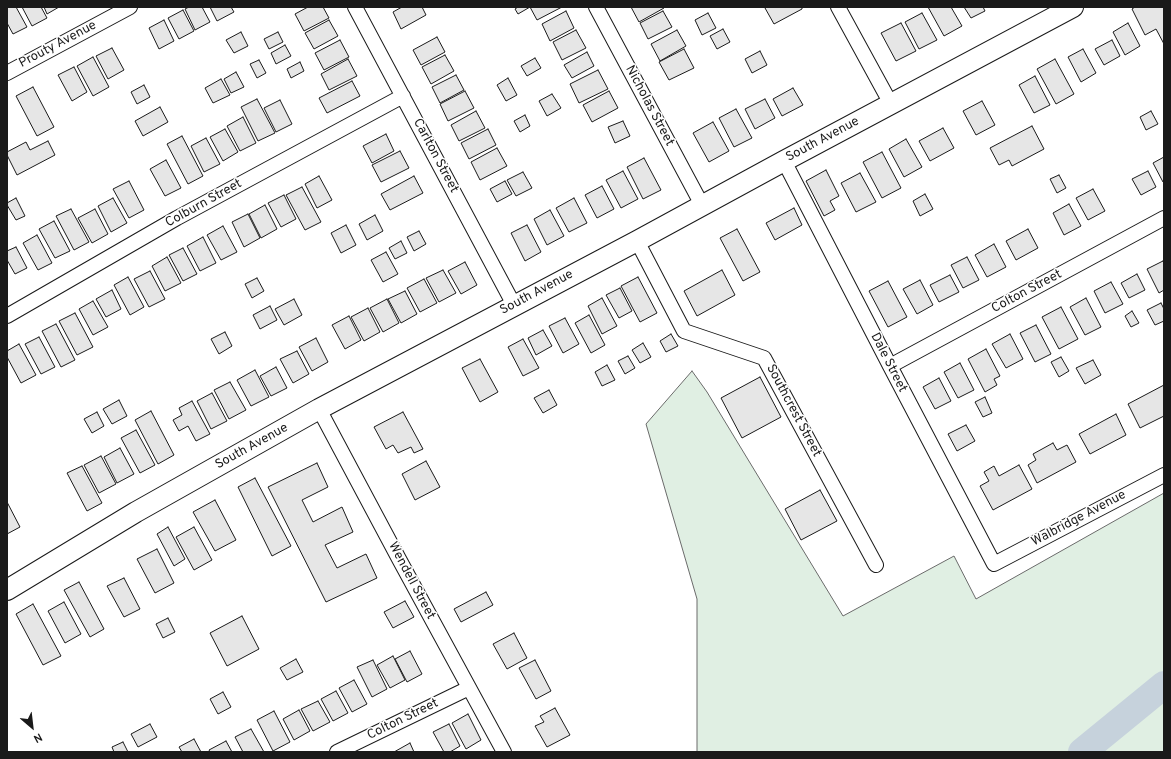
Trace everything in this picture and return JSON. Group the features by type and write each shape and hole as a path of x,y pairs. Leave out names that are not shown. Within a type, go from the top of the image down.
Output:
{"street":[{"name":"Prouty Avenue","path":"7,73 130,7"},
{"name":"Carlton Street","path":"355,7 514,305"},
{"name":"Nicholas Street","path":"596,7 702,205"},
{"path":"838,7 891,104"},
{"name":"South Avenue","path":"7,590 136,512 319,409 637,241 1073,7"},
{"name":"Colburn Street","path":"7,316 177,218 402,96"},
{"name":"Dale Street","path":"784,161 994,564"},
{"name":"Colton Street","path":"890,366 1164,218"},
{"name":"Southcrest Street","path":"637,241 684,331 764,358 876,565"},
{"name":"Wendell Street","path":"319,409 504,752"},
{"name":"Walbridge Avenue","path":"994,564 1164,475"},
{"name":"Colton Street","path":"337,752 469,688"}],"green space":[{"path":"692,371 707,392 843,616 954,556 976,599 1164,493 1164,752 697,752 697,599 646,424"}],"building":[{"path":"7,7 16,7 27,27 13,34 7,23"},
{"path":"22,7 41,7 47,18 32,26"},
{"path":"44,7 59,7 47,14"},
{"path":"189,7 202,7 210,22 195,30 185,9"},
{"path":"210,7 231,7 234,12 217,21"},
{"path":"308,7 323,7 329,18 304,31 295,14"},
{"path":"402,7 422,7 426,15 401,29 393,12"},
{"path":"518,7 530,7 518,14 515,9"},
{"path":"530,7 562,7 537,20"},
{"path":"631,7 663,7 664,8 639,22"},
{"path":"802,7 802,9 774,24 765,8"},
{"path":"928,7 951,7 962,26 944,36"},
{"path":"964,7 983,7 985,11 971,18"},
{"path":"1135,7 1164,7 1164,44 1156,29 1145,35 1132,9"},
{"path":"183,10 194,31 179,39 168,18"},
{"path":"566,11 574,28 550,41 542,24"},
{"path":"663,11 672,27 648,39 640,23"},
{"path":"708,13 716,28 702,35 695,20"},
{"path":"922,13 937,40 919,49 905,22"},
{"path":"164,20 174,41 159,49 149,28"},
{"path":"329,20 338,36 314,49 305,33"},
{"path":"901,23 916,51 896,61 881,33"},
{"path":"1128,23 1140,46 1125,55 1113,32"},
{"path":"723,29 730,42 717,49 710,36"},
{"path":"576,30 586,48 562,60 553,42"},
{"path":"677,30 686,46 660,61 651,44"},
{"path":"241,32 248,46 234,53 226,40"},
{"path":"278,32 283,42 269,49 264,39"},
{"path":"437,37 445,52 421,65 413,50"},
{"path":"340,40 349,57 324,70 315,53"},
{"path":"1112,40 1120,56 1104,65 1095,49"},
{"path":"285,45 291,56 276,64 271,53"},
{"path":"112,48 124,70 108,79 96,56"},
{"path":"684,49 694,68 669,80 659,62"},
{"path":"1083,49 1096,73 1081,82 1068,57"},
{"path":"760,51 767,65 752,73 745,59"},
{"path":"587,52 594,66 572,78 564,65"},
{"path":"445,55 454,71 431,84 422,67"},
{"path":"93,57 109,87 93,96 77,66"},
{"path":"535,58 541,68 527,76 521,66"},
{"path":"348,59 357,76 329,90 321,74"},
{"path":"1055,59 1074,94 1056,104 1037,69"},
{"path":"259,60 266,73 257,78 250,64"},
{"path":"300,62 304,71 291,78 287,69"},
{"path":"74,67 87,92 72,101 58,75"},
{"path":"598,70 608,89 579,103 570,84"},
{"path":"236,72 244,87 231,93 224,79"},
{"path":"456,75 464,90 440,103 432,87"},
{"path":"1035,76 1050,105 1034,113 1019,85"},
{"path":"508,78 517,95 506,101 497,85"},
{"path":"221,79 230,95 213,103 205,88"},
{"path":"352,81 360,96 327,113 319,98"},
{"path":"144,85 150,97 137,104 131,92"},
{"path":"33,87 54,127 37,136 16,96"},
{"path":"793,88 803,105 782,116 773,99"},
{"path":"465,91 474,108 448,121 440,104"},
{"path":"609,91 618,108 592,122 583,105"},
{"path":"552,94 561,108 547,116 539,101"},
{"path":"257,99 275,133 258,141 241,107"},
{"path":"765,99 775,118 755,129 745,109"},
{"path":"280,100 292,124 276,132 264,108"},
{"path":"982,101 995,125 976,135 963,111"},
{"path":"160,107 168,122 143,136 135,121"},
{"path":"736,109 752,138 734,147 719,118"},
{"path":"476,111 485,128 459,141 451,125"},
{"path":"1151,111 1158,124 1146,130 1140,117"},
{"path":"525,115 530,126 520,132 514,121"},
{"path":"243,117 256,143 240,151 227,126"},
{"path":"623,121 630,136 615,143 608,127"},
{"path":"713,122 729,151 709,162 693,133"},
{"path":"1032,126 1044,149 1012,166 1009,160 999,165 990,148"},
{"path":"943,128 954,148 930,161 919,141"},
{"path":"225,129 238,152 223,161 210,137"},
{"path":"488,129 496,145 469,159 461,143"},
{"path":"386,134 394,151 372,163 363,146"},
{"path":"182,136 203,176 188,184 167,144"},
{"path":"206,138 220,164 204,172 191,146"},
{"path":"906,139 922,167 904,177 889,149"},
{"path":"48,141 55,155 17,175 7,152 26,142 30,150"},
{"path":"497,148 507,166 480,180 471,162"},
{"path":"400,151 409,168 381,182 372,165"},
{"path":"882,152 901,188 882,198 863,162"},
{"path":"1164,157 1164,181 1163,182 1153,163"},
{"path":"644,158 661,190 643,199 627,167"},
{"path":"166,160 181,188 165,196 150,169"},
{"path":"826,170 839,196 830,201 835,210 824,216 806,181"},
{"path":"623,171 638,199 621,208 606,180"},
{"path":"1148,171 1156,187 1141,195 1132,179"},
{"path":"523,172 532,188 516,196 507,180"},
{"path":"860,173 876,202 856,212 841,183"},
{"path":"1059,175 1066,188 1057,193 1050,179"},
{"path":"319,176 332,200 317,208 305,184"},
{"path":"414,176 423,193 390,210 381,194"},
{"path":"129,181 144,210 129,218 113,189"},
{"path":"505,181 512,194 497,202 490,189"},
{"path":"602,186 614,209 597,218 585,195"},
{"path":"302,187 321,222 305,230 286,195"},
{"path":"1093,189 1105,211 1088,220 1076,198"},
{"path":"925,194 933,209 920,216 913,201"},
{"path":"284,195 296,219 281,227 268,203"},
{"path":"16,198 25,216 16,220 7,203"},
{"path":"113,198 127,223 111,232 98,206"},
{"path":"574,198 587,223 569,232 556,208"},
{"path":"1069,204 1081,226 1064,235 1053,213"},
{"path":"265,205 277,229 261,238 249,214"},
{"path":"794,208 802,225 775,240 766,223"},
{"path":"71,209 89,242 74,250 56,216"},
{"path":"95,209 108,234 92,243 78,218"},
{"path":"550,210 564,236 547,245 534,219"},
{"path":"248,214 260,238 244,247 232,222"},
{"path":"375,215 383,231 367,240 359,224"},
{"path":"54,221 70,251 55,258 39,229"},
{"path":"346,225 356,245 341,253 331,233"},
{"path":"527,225 541,252 525,261 511,233"},
{"path":"223,226 237,252 221,260 207,235"},
{"path":"737,229 760,272 743,281 720,238"},
{"path":"1028,229 1038,248 1016,260 1006,241"},
{"path":"419,231 426,244 414,251 407,237"},
{"path":"37,235 52,263 38,270 23,243"},
{"path":"203,237 216,263 200,271 187,246"},
{"path":"401,241 407,253 395,259 389,248"},
{"path":"994,244 1006,267 987,277 975,255"},
{"path":"16,247 27,268 15,274 7,260 7,251"},
{"path":"183,248 197,274 183,281 169,255"},
{"path":"386,252 398,274 383,282 371,260"},
{"path":"167,257 181,283 165,291 152,266"},
{"path":"967,257 979,280 963,288 951,265"},
{"path":"1163,261 1164,290 1159,293 1147,269"},
{"path":"465,262 477,285 461,294 448,271"},
{"path":"443,270 456,293 439,302 426,278"},
{"path":"722,270 735,295 697,316 684,291"},
{"path":"150,271 165,299 149,307 134,279"},
{"path":"1137,274 1145,290 1129,298 1121,283"},
{"path":"950,275 959,292 939,302 930,285"},
{"path":"128,277 144,307 130,315 114,285"},
{"path":"638,277 657,313 640,322 621,286"},
{"path":"257,278 264,291 252,298 245,284"},
{"path":"424,279 437,303 420,312 407,288"},
{"path":"920,280 933,305 917,314 903,289"},
{"path":"888,281 907,317 888,327 869,291"},
{"path":"1111,282 1123,304 1105,313 1094,291"},
{"path":"620,288 632,311 619,318 606,295"},
{"path":"112,290 121,309 106,317 96,299"},
{"path":"405,291 417,314 401,323 388,299"},
{"path":"602,298 617,326 602,334 588,306"},
{"path":"1086,298 1101,327 1085,335 1070,307"},
{"path":"294,299 302,315 284,325 275,309"},
{"path":"387,299 399,323 383,332 370,308"},
{"path":"93,301 108,327 93,335 79,309"},
{"path":"1161,303 1164,309 1164,321 1155,325 1147,310"},
{"path":"270,306 277,320 260,329 253,315"},
{"path":"1061,307 1078,339 1059,349 1042,317"},
{"path":"368,308 380,332 364,341 351,317"},
{"path":"1132,311 1139,323 1131,327 1125,316"},
{"path":"75,313 93,347 77,355 59,321"},
{"path":"589,315 605,345 591,353 575,323"},
{"path":"349,316 361,340 345,349 332,325"},
{"path":"565,318 579,344 563,353 549,326"},
{"path":"56,324 75,360 61,367 42,331"},
{"path":"1036,325 1051,354 1035,362 1020,333"},
{"path":"543,330 552,346 536,355 528,338"},
{"path":"225,332 232,346 219,354 211,339"},
{"path":"671,334 678,346 666,352 660,341"},
{"path":"1010,334 1023,359 1006,368 992,344"},
{"path":"39,337 55,367 41,374 25,344"},
{"path":"316,338 328,362 312,371 299,347"},
{"path":"523,339 539,368 523,376 508,347"},
{"path":"643,343 651,357 640,363 632,350"},
{"path":"19,344 36,375 21,383 7,357 7,351"},
{"path":"986,349 1000,376 994,379 997,385 985,392 968,359"},
{"path":"297,351 309,374 293,383 280,359"},
{"path":"628,356 635,368 625,374 618,361"},
{"path":"1061,357 1069,371 1059,377 1051,362"},
{"path":"480,359 498,392 480,402 462,368"},
{"path":"1093,360 1101,375 1085,384 1076,368"},
{"path":"960,363 974,390 958,398 944,372"},
{"path":"607,365 615,380 602,386 595,372"},
{"path":"276,367 287,388 271,396 260,376"},
{"path":"255,370 269,397 251,406 237,380"},
{"path":"760,377 781,417 742,438 721,398"},
{"path":"939,378 951,401 935,409 923,387"},
{"path":"230,382 246,410 229,419 214,390"},
{"path":"1164,385 1164,416 1140,428 1128,404"},
{"path":"549,390 557,405 543,413 534,398"},
{"path":"212,393 227,421 211,429 197,401"},
{"path":"985,397 992,413 983,417 975,402"},
{"path":"119,400 127,416 112,424 103,409"},
{"path":"192,401 210,434 196,441 188,426 179,431 173,420 182,415 179,408"},
{"path":"151,411 174,455 158,464 135,420"},
{"path":"97,412 104,426 92,433 84,419"},
{"path":"403,412 423,449 414,453 411,447 398,453 393,445 386,449 374,427"},
{"path":"1116,414 1126,435 1090,454 1079,434"},
{"path":"966,425 975,441 957,451 948,434"},
{"path":"136,430 155,465 140,473 121,438"},
{"path":"1053,443 1057,450 1067,445 1076,462 1037,483 1028,465 1036,460 1033,454"},
{"path":"120,448 134,474 117,483 104,457"},
{"path":"101,456 116,484 99,493 84,465"},
{"path":"426,461 440,487 415,500 402,474"},
{"path":"317,463 328,487 302,500 313,522 342,507 353,532 325,545 337,568 366,554 377,578 326,602 268,487"},
{"path":"1019,465 1032,489 993,510 980,486 989,481 984,472 994,466 999,476"},
{"path":"82,466 102,503 87,511 67,473"},
{"path":"255,478 291,546 272,556 238,487"},
{"path":"820,490 837,521 801,540 785,509"},
{"path":"215,500 236,540 215,551 193,512"},
{"path":"7,502 20,527 7,534"},
{"path":"168,527 185,559 174,566 157,534"},
{"path":"194,527 212,560 194,570 176,537"},
{"path":"157,549 174,583 155,593 137,559"},
{"path":"124,578 140,609 124,617 107,586"},
{"path":"79,582 104,629 90,637 64,590"},
{"path":"486,592 493,605 461,622 454,609"},
{"path":"405,601 414,617 393,628 384,612"},
{"path":"64,602 81,634 65,643 48,611"},
{"path":"33,604 61,656 43,665 16,614"},
{"path":"242,616 259,649 227,666 210,633"},
{"path":"168,618 175,632 163,638 156,624"},
{"path":"514,633 527,658 507,669 493,644"},
{"path":"410,651 422,674 407,682 395,659"},
{"path":"393,656 405,680 390,688 377,665"},
{"path":"296,659 303,672 287,680 280,668"},
{"path":"373,660 387,689 372,697 357,667"},
{"path":"535,660 551,691 536,699 519,668"},
{"path":"354,680 367,704 352,712 339,688"},
{"path":"336,691 348,713 333,721 321,699"},
{"path":"223,692 231,707 218,714 210,699"},
{"path":"318,701 330,722 313,731 301,709"},
{"path":"555,708 570,735 547,747 535,726 544,722 540,716"},
{"path":"299,710 310,731 294,740 283,719"},
{"path":"274,711 290,742 273,751 257,720"},
{"path":"468,714 481,740 466,749 452,723"},
{"path":"150,724 157,737 138,747 131,734"},
{"path":"449,724 460,746 450,752 444,752 433,732"},
{"path":"251,729 264,752 243,752 235,737"},
{"path":"194,739 201,752 182,752 179,747"},
{"path":"226,741 232,752 210,752 209,750"},
{"path":"123,742 128,752 114,752 112,747"},
{"path":"410,743 414,752 394,752"}],"waterway":[{"path":"1082,752 1164,685"}]}
